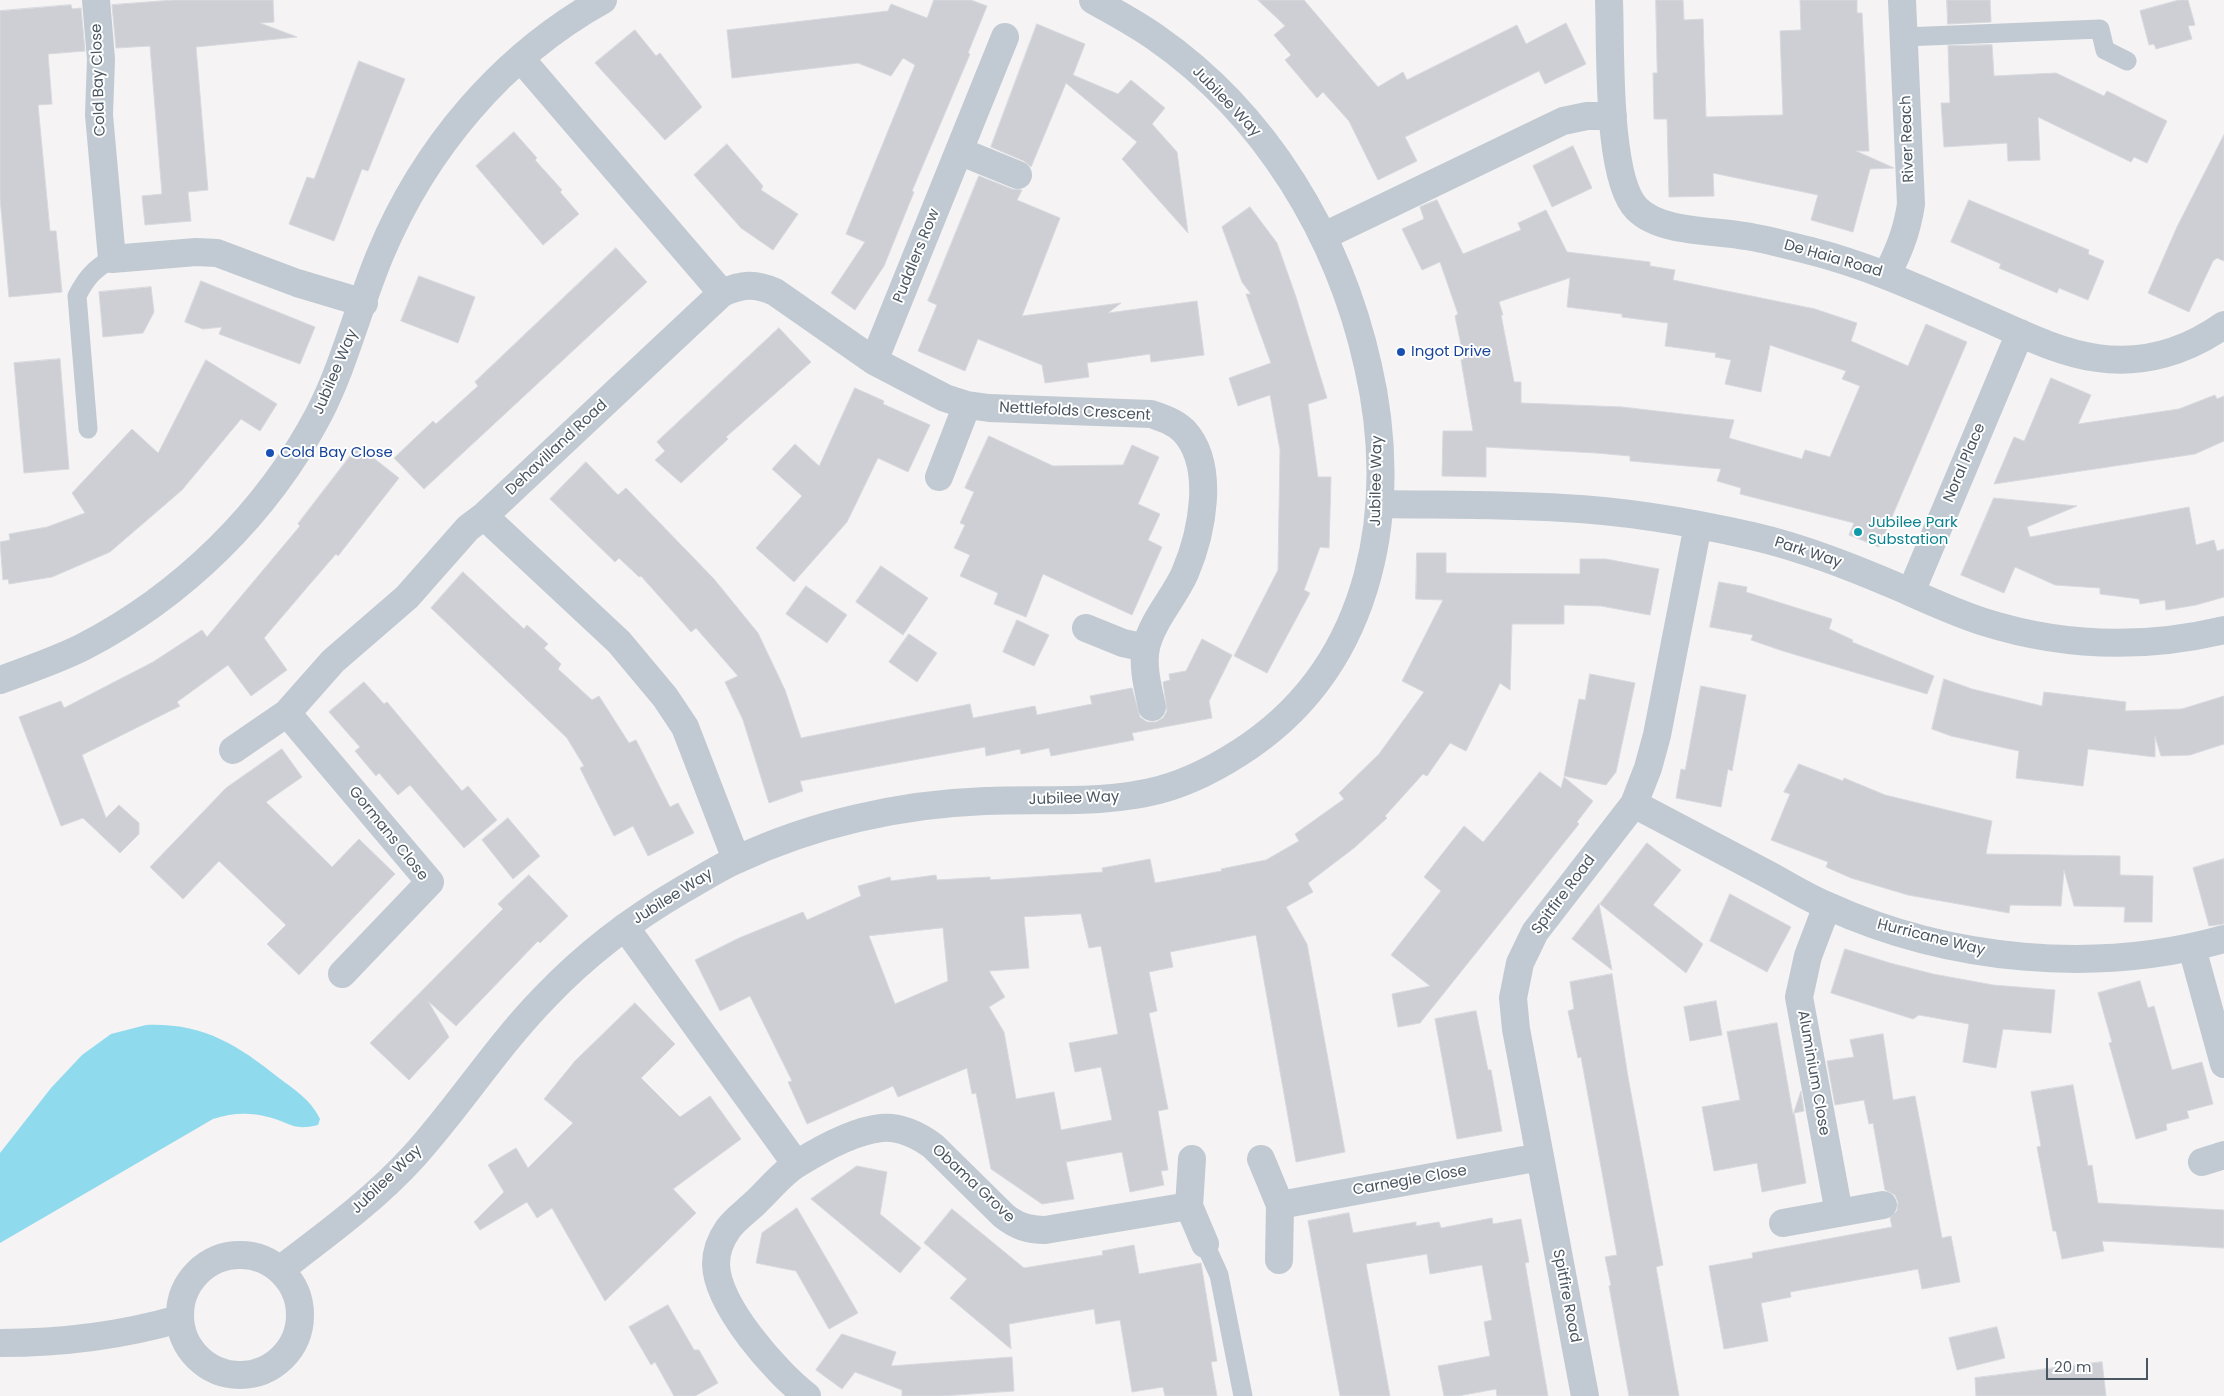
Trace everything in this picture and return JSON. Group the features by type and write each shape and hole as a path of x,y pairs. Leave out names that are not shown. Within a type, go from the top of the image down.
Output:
{"street":[{"name":"Cold Bay Close","path":"96,0 101,59 99,115 112,259"},
{"name":"Jubilee Way","path":"0,680 40,666 83,647 125,623 164,596 201,566 235,532 266,496 294,456 318,415 339,372 379,257 399,212 424,170 459,122 485,92 552,33 603,0"},
{"name":"Jubilee Way","path":"281,1269 347,1218 409,1161 455,1109 508,1039 543,999 582,961 625,927 677,893 736,860 830,826 879,814 985,800 1071,802 1115,799 1159,790 1192,779 1230,760 1267,733 1299,703 1328,665 1350,625 1366,584 1376,542 1380,504 1377,420 1370,373 1359,327 1343,281 1324,236 1280,163 1253,128 1223,95 1157,38 1093,0"},
{"name":"De Haia Road","path":"1609,0 1613,116 1622,180 1626,195 1636,208 1648,218 1663,224 1748,236 1814,252 1887,274 2020,333 2071,352 2098,358 2126,360 2153,357 2182,349 2207,337 2224,325"},
{"name":"River Reach","path":"1887,274 1908,228 1911,204 1902,0"},
{"name":"Puddlers Row","path":"874,361 1005,37"},
{"path":"521,59 722,293"},
{"path":"1324,236 1563,120 1587,116 1613,116"},
{"path":"959,151 1018,175"},
{"path":"112,259 196,252 217,254 297,283 364,303"},
{"name":"Nettlefolds Crescent","path":"722,293 739,285 759,285 776,292 874,361 926,389 967,405 1010,409 1151,414 1168,420 1183,430 1195,445 1202,464 1201,512 1195,543 1185,573 1171,600 1156,622 1146,648 1145,675 1152,707"},
{"name":"Dehavilland Road","path":"484,516 722,293"},
{"name":"Noral Place","path":"1911,592 2020,333"},
{"path":"939,477 967,405"},
{"name":"Park Way","path":"1380,504 1563,508 1628,514 1698,525 1752,536 1806,551 1982,622 2016,631 2062,639 2125,643 2160,641 2224,630"},
{"path":"233,750 286,712 333,661 407,597 463,533 484,516 619,642 665,697 685,727 736,860"},
{"name":"Spitfire Road","path":"1585,1396 1516,1029 1513,998 1520,963 1535,932 1634,804 1648,768 1657,735 1698,525"},
{"path":"1086,628 1123,643 1146,648"},
{"name":"Gormans Close","path":"286,712 430,882 342,974"},
{"name":"Hurricane Way","path":"1634,804 1827,906 1905,934 1990,953 2042,957 2147,954 2192,948 2224,939"},
{"name":"Aluminium Close","path":"1827,906 1808,956 1799,997 1839,1213"},
{"path":"625,927 796,1164"},
{"path":"2192,948 2224,1064"},
{"name":"Obama Grove","path":"807,1396 791,1384 754,1342 735,1313 720,1283 716,1264 719,1245 729,1228 796,1164 842,1140 881,1128 901,1129 920,1136 934,1146 1004,1216 1015,1225 1030,1230 1045,1230 1189,1206"},
{"name":"Carnegie Close","path":"1280,1204 1540,1157"},
{"path":"1192,1159 1189,1206 1205,1244"},
{"path":"1261,1159 1280,1204 1279,1260"},
{"path":"1783,1223 1883,1205"},
{"path":"236,1254 260,1257 281,1269 295,1287 302,1310 299,1333 288,1354 248,1386 201,1362 186,1343 179,1319 182,1295 194,1274 214,1260 236,1254"},
{"path":"0,1342 88,1339 139,1331 179,1319"}],"lane":[{"path":"1904,37 2100,29 2105,50 2127,61"},
{"path":"88,429 77,296 85,280 97,267 112,259"},
{"path":"1205,1244 1219,1275 1243,1396"}],"water":[{"path":"146,1025 166,1025 202,1032 233,1046 248,1055 302,1096 312,1106 320,1119 318,1125 297,1127 261,1115 247,1114 227,1115 213,1119 0,1243 0,1153 51,1088 82,1055 111,1034"}],"building":[{"path":"174,0 273,0 274,22 260,23 297,37 196,47 208,190 188,192 191,221 145,225 142,196 162,194 150,46 116,48 112,5"},
{"path":"934,0 971,0 987,6 968,53 970,54 912,191 914,192 884,266 855,310 831,293 865,242 846,234 915,65 903,58 891,76 858,63 732,78 727,30 888,11 891,4 927,18"},
{"path":"1258,0 1304,0 1378,87 1403,72 1407,80 1517,25 1526,44 1566,23 1586,64 1545,84 1539,71 1405,137 1417,161 1378,180 1349,121 1323,92 1317,98 1285,60 1291,55 1274,35 1285,26"},
{"path":"1656,0 1683,0 1684,20 1703,19 1706,117 1783,115 1780,31 1801,30 1800,0 1857,0 1857,13 1862,13 1869,151 1856,151 1894,168 1870,169 1853,232 1811,220 1818,195 1713,173 1714,196 1669,197 1667,119 1654,119 1653,73 1657,73"},
{"path":"1947,0 1990,0 1991,22 1948,24"},
{"path":"2179,0 2188,0 2195,25 2188,26 2192,39 2156,49 2154,44 2149,45 2140,11"},
{"path":"71,5 72,9 81,8 85,51 48,54 52,104 38,105 50,231 56,231 62,292 9,297 0,198 0,11"},
{"path":"1037,24 1085,44 1073,75 1118,94 1131,80 1165,108 1152,124 1177,152 1188,233 1122,159 1137,142 1066,83 1031,167 1024,161 991,147"},
{"path":"635,30 656,56 660,53 702,107 665,140 595,63"},
{"path":"1992,45 1994,76 2056,73 2104,96 2107,91 2167,121 2147,163 2134,157 2131,162 2038,117 2040,160 2008,161 2007,143 1944,147 1941,103 1950,103 1948,46"},
{"path":"359,61 405,79 368,171 362,169 334,241 289,224 307,177 314,179"},
{"path":"514,132 537,158 535,160 562,190 560,192 579,214 543,245 476,166"},
{"path":"2224,135 2224,261 2217,258 2213,261 2189,312 2148,293 2177,227"},
{"path":"727,144 763,186 761,190 798,214 773,250 741,228 694,175"},
{"path":"1573,146 1592,188 1552,207 1533,166"},
{"path":"979,176 1012,189 1022,190 1017,200 1060,218 1022,316 1121,303 1108,313 1197,301 1204,355 1151,362 1150,354 1087,363 1089,377 1045,383 1042,365 978,339 965,371 918,351 937,305 928,301"},
{"path":"1437,200 1463,254 1521,230 1518,223 1546,210 1567,252 1650,262 1650,266 1675,270 1673,280 1815,309 1857,323 1851,341 1908,366 1926,324 1967,342 1879,547 1849,535 1854,523 1740,494 1741,488 1717,481 1721,469 1630,461 1630,456 1486,447 1486,477 1442,476 1443,431 1473,431 1461,360 1464,359 1455,316 1458,314 1440,262 1422,270 1402,229 1424,219 1420,207","holes":["1570,278 1567,307 1622,314 1622,317 1668,323 1665,346 1716,353 1715,357 1731,360 1725,384 1761,392 1770,345 1846,371 1842,379 1860,386 1830,457 1805,450 1802,459 1729,438 1734,420 1622,407 1521,403 1521,382 1514,382 1501,315 1503,315 1499,302"]},
{"path":"1969,200 2089,250 2088,254 2104,261 2088,300 2059,288 2057,293 1999,268 2001,264 1951,242"},
{"path":"1250,207 1277,243 1296,297 1327,398 1308,404 1318,477 1331,477 1329,548 1320,547 1304,590 1310,593 1267,673 1234,656 1278,570 1280,450 1270,395 1238,406 1229,378 1271,363 1246,294 1251,294 1242,282 1222,227"},
{"path":"616,248 647,282 424,489 394,458 433,421 436,424 478,386 475,382"},
{"path":"419,276 475,297 458,343 401,321"},
{"path":"201,281 315,327 300,364 219,334 222,327 203,329 185,322"},
{"path":"151,287 154,312 143,333 103,337 99,292"},
{"path":"779,328 811,362 726,437 728,439 681,483 655,460 665,451 657,442"},
{"path":"60,359 69,469 24,473 14,363"},
{"path":"206,360 277,404 260,431 241,419 182,490 110,552 52,577 9,584 8,579 3,580 0,542 10,540 9,534 47,527 85,513 72,493 132,429 158,453"},
{"path":"2051,378 2091,395 2078,424 2179,409 2215,395 2217,399 2224,396 2224,441 2195,454 1994,484 2014,437 2024,441"},
{"path":"855,388 884,401 883,404 930,425 908,472 878,458 847,522 794,582 756,548 802,496 772,469 795,444 819,466"},
{"path":"989,436 1053,466 1123,465 1132,445 1159,457 1138,504 1160,514 1148,540 1162,547 1132,615 1043,574 1026,617 994,604 998,593 960,576 970,555 954,548 965,525 960,523 974,492 965,488"},
{"path":"358,446 399,478 338,556 336,554 264,638 287,670 251,696 228,665 177,702 180,706 82,755 106,818 119,805 139,823 139,834 120,853 83,818 61,826 19,717 61,701 64,708 153,662 202,630 207,637 300,526 298,524"},
{"path":"586,462 618,495 626,488 714,579 758,633 785,690 801,738 970,704 973,718 1035,706 1037,715 1092,704 1090,696 1132,688 1140,717 1147,722 1156,722 1163,718 1167,711 1163,682 1170,680 1169,674 1186,671 1202,639 1232,655 1209,701 1212,718 1132,733 1134,740 1051,756 1049,748 1021,754 1020,749 986,756 985,747 800,781 803,791 769,803 743,720 725,682 738,676 696,628 691,632 641,576 639,577 619,558 615,562 550,499"},
{"path":"1994,498 2077,506 2027,527 2030,537 2189,507 2196,545 2214,540 2217,551 2224,549 2224,597 2196,605 2166,610 2165,600 2140,604 2139,599 2100,594 2100,588 2055,585 2015,567 2004,593 1961,575"},
{"path":"1417,553 1446,553 1446,573 1580,574 1580,559 1606,559 1659,569 1650,615 1601,606 1564,605 1564,624 1512,624 1510,690 1500,683 1466,751 1450,743 1427,776 1423,774 1385,816 1387,818 1354,848 1308,883 1313,892 1286,907 1307,944 1345,1152 1296,1162 1256,935 1170,952 1173,967 1149,972 1157,1011 1149,1013 1168,1109 1158,1111 1168,1170 1161,1171 1164,1185 1130,1192 1122,1152 1066,1162 1074,1199 1042,1204 991,1169 976,1093 972,1094 967,1068 898,1097 893,1086 807,1124 788,1082 792,1081 750,996 720,1011 695,960 739,938 803,912 807,920 861,896 858,886 890,877 891,881 936,875 937,880 990,877 990,880 1103,872 1102,868 1150,859 1155,883 1222,871 1221,869 1266,860 1299,841 1295,834 1344,799 1339,793 1379,754 1424,692 1402,681 1443,600 1416,599","holes":["1081,914 1089,948 1101,946 1118,1034 1069,1043 1075,1072 1101,1067 1112,1120 1061,1130 1054,1092 1016,1099 1004,1032 989,1007 1005,997 989,971 1029,968 1024,917","943,928 948,981 895,1004 869,936"]},
{"path":"881,566 928,598 903,635 856,602"},
{"path":"463,572 524,629 527,625 548,644 544,648 561,664 558,669 592,700 599,696 629,743 636,740 670,807 678,803 694,833 648,856 633,826 614,836 580,768 584,766 567,738 431,608"},
{"path":"1719,582 1747,587 1746,592 1832,619 1829,629 1853,640 1852,642 1934,676 1927,694 1783,651 1751,640 1753,635 1710,627"},
{"path":"806,586 847,615 827,643 786,614"},
{"path":"1017,620 1049,635 1034,666 1003,652"},
{"path":"909,634 937,653 917,682 889,662"},
{"path":"1590,674 1635,683 1616,772 1606,785 1564,776 1579,699 1585,700"},
{"path":"1944,679 1972,689 2042,706 2044,692 2126,702 2125,711 2182,709 2224,696 2224,744 2190,755 2161,756 2155,736 2155,757 2088,749 2083,786 2016,778 2019,751 1951,736 1932,729"},
{"path":"364,682 384,704 387,702 462,791 468,786 497,820 464,848 410,785 398,795 379,773 376,776 355,751 360,747 329,712"},
{"path":"1701,686 1746,695 1732,771 1728,769 1721,807 1676,798 1681,769 1685,770"},
{"path":"282,749 302,777 266,802 332,867 359,839 395,874 299,975 267,944 286,925 219,861 183,899 150,867 226,788"},
{"path":"1799,764 1843,781 1844,778 1885,795 1992,821 1986,854 2120,856 2120,875 2153,876 2152,922 2124,922 2125,907 2074,906 2064,870 2061,906 2010,905 2009,913 1908,895 1851,878 1826,867 1828,862 1771,840 1790,794 1784,792"},
{"path":"1540,772 1561,788 1564,777 1593,801 1577,822 1579,824 1420,1023 1398,1027 1392,994 1430,986 1391,955 1441,891 1424,877 1464,826 1483,842"},
{"path":"508,818 540,856 513,879 482,840"},
{"path":"1647,843 1681,870 1653,905 1703,944 1686,973 1600,904"},
{"path":"2224,859 2224,924 2209,926 2193,868"},
{"path":"529,875 568,916 540,943 538,941 456,1026 428,1001 449,1037 409,1080 370,1043 503,909 498,904"},
{"path":"1730,894 1791,927 1767,972 1710,941"},
{"path":"1599,904 1612,970 1572,939"},
{"path":"1845,949 1933,974 1993,985 2055,990 2051,1033 2003,1029 1996,1068 1963,1062 1969,1024 1919,1015 1913,1019 1831,993"},
{"path":"1612,974 1628,1077 1663,1265 1656,1267 1679,1396 1629,1396 1609,1286 1611,1285 1605,1257 1617,1255 1581,1057 1578,1058 1568,1011 1574,1009 1570,982"},
{"path":"2140,981 2148,1008 2154,1006 2172,1070 2202,1062 2213,1104 2187,1111 2189,1118 2166,1124 2167,1130 2136,1139 2109,1043 2112,1042 2098,993"},
{"path":"1716,1001 1722,1035 1690,1041 1684,1007"},
{"path":"635,1003 675,1044 641,1078 680,1117 710,1096 741,1139 673,1189 696,1213 605,1301 552,1208 537,1218 527,1202 480,1230 474,1222 504,1192 488,1165 516,1148 528,1168 573,1123 544,1099 575,1061"},
{"path":"1476,1011 1488,1070 1491,1070 1502,1131 1457,1139 1435,1019"},
{"path":"1777,1023 1793,1115 1801,1091 1804,1111 1794,1113 1806,1183 1762,1192 1757,1163 1714,1171 1702,1107 1740,1100 1727,1032"},
{"path":"1883,1034 1893,1100 1915,1096 1942,1238 1951,1236 1960,1282 1922,1289 1918,1269 1790,1292 1791,1297 1761,1303 1768,1341 1724,1349 1709,1266 1753,1258 1752,1253 1892,1227 1890,1218 1897,1211 1898,1202 1895,1195 1885,1190 1873,1123 1869,1124 1864,1100 1835,1105 1827,1061 1854,1057 1850,1040"},
{"path":"2073,1085 2088,1166 2092,1165 2098,1203 2224,1210 2224,1248 2102,1241 2104,1251 2062,1259 2056,1231 2053,1231 2037,1147 2041,1146 2031,1092"},
{"path":"857,1166 887,1172 880,1214 921,1248 900,1273 811,1199"},
{"path":"797,1208 858,1313 829,1329 796,1271 756,1263 762,1233"},
{"path":"952,1209 1024,1268 1103,1255 1102,1251 1134,1245 1139,1274 1201,1263 1217,1361 1211,1362 1217,1396 1165,1396 1163,1387 1132,1392 1120,1320 1096,1324 1094,1309 1009,1324 1011,1349 950,1298 967,1279 924,1243"},
{"path":"1349,1213 1353,1233 1416,1222 1416,1226 1439,1222 1441,1228 1492,1218 1493,1224 1521,1219 1529,1262 1525,1263 1548,1396 1497,1396 1496,1389 1458,1396 1444,1396 1438,1366 1490,1356 1484,1322 1492,1320 1482,1265 1430,1274 1427,1254 1366,1264 1390,1396 1340,1396 1308,1221"},
{"path":"668,1305 694,1350 699,1350 718,1383 695,1396 674,1396 655,1362 651,1365 629,1327"},
{"path":"1997,1327 2005,1358 1957,1370 1949,1338"},
{"path":"842,1334 896,1352 891,1366 1012,1357 1014,1391 941,1396 902,1396 902,1390 855,1372 842,1389 816,1370"},
{"path":"2102,1362 2106,1396 1976,1396 1975,1378"}],"place":[{"name":"Ingot Drive","path":"1401,352"},
{"name":"Cold Bay Close","path":"270,453"},
{"name":"Jubilee Park Substation","path":"1858,532"}]}
